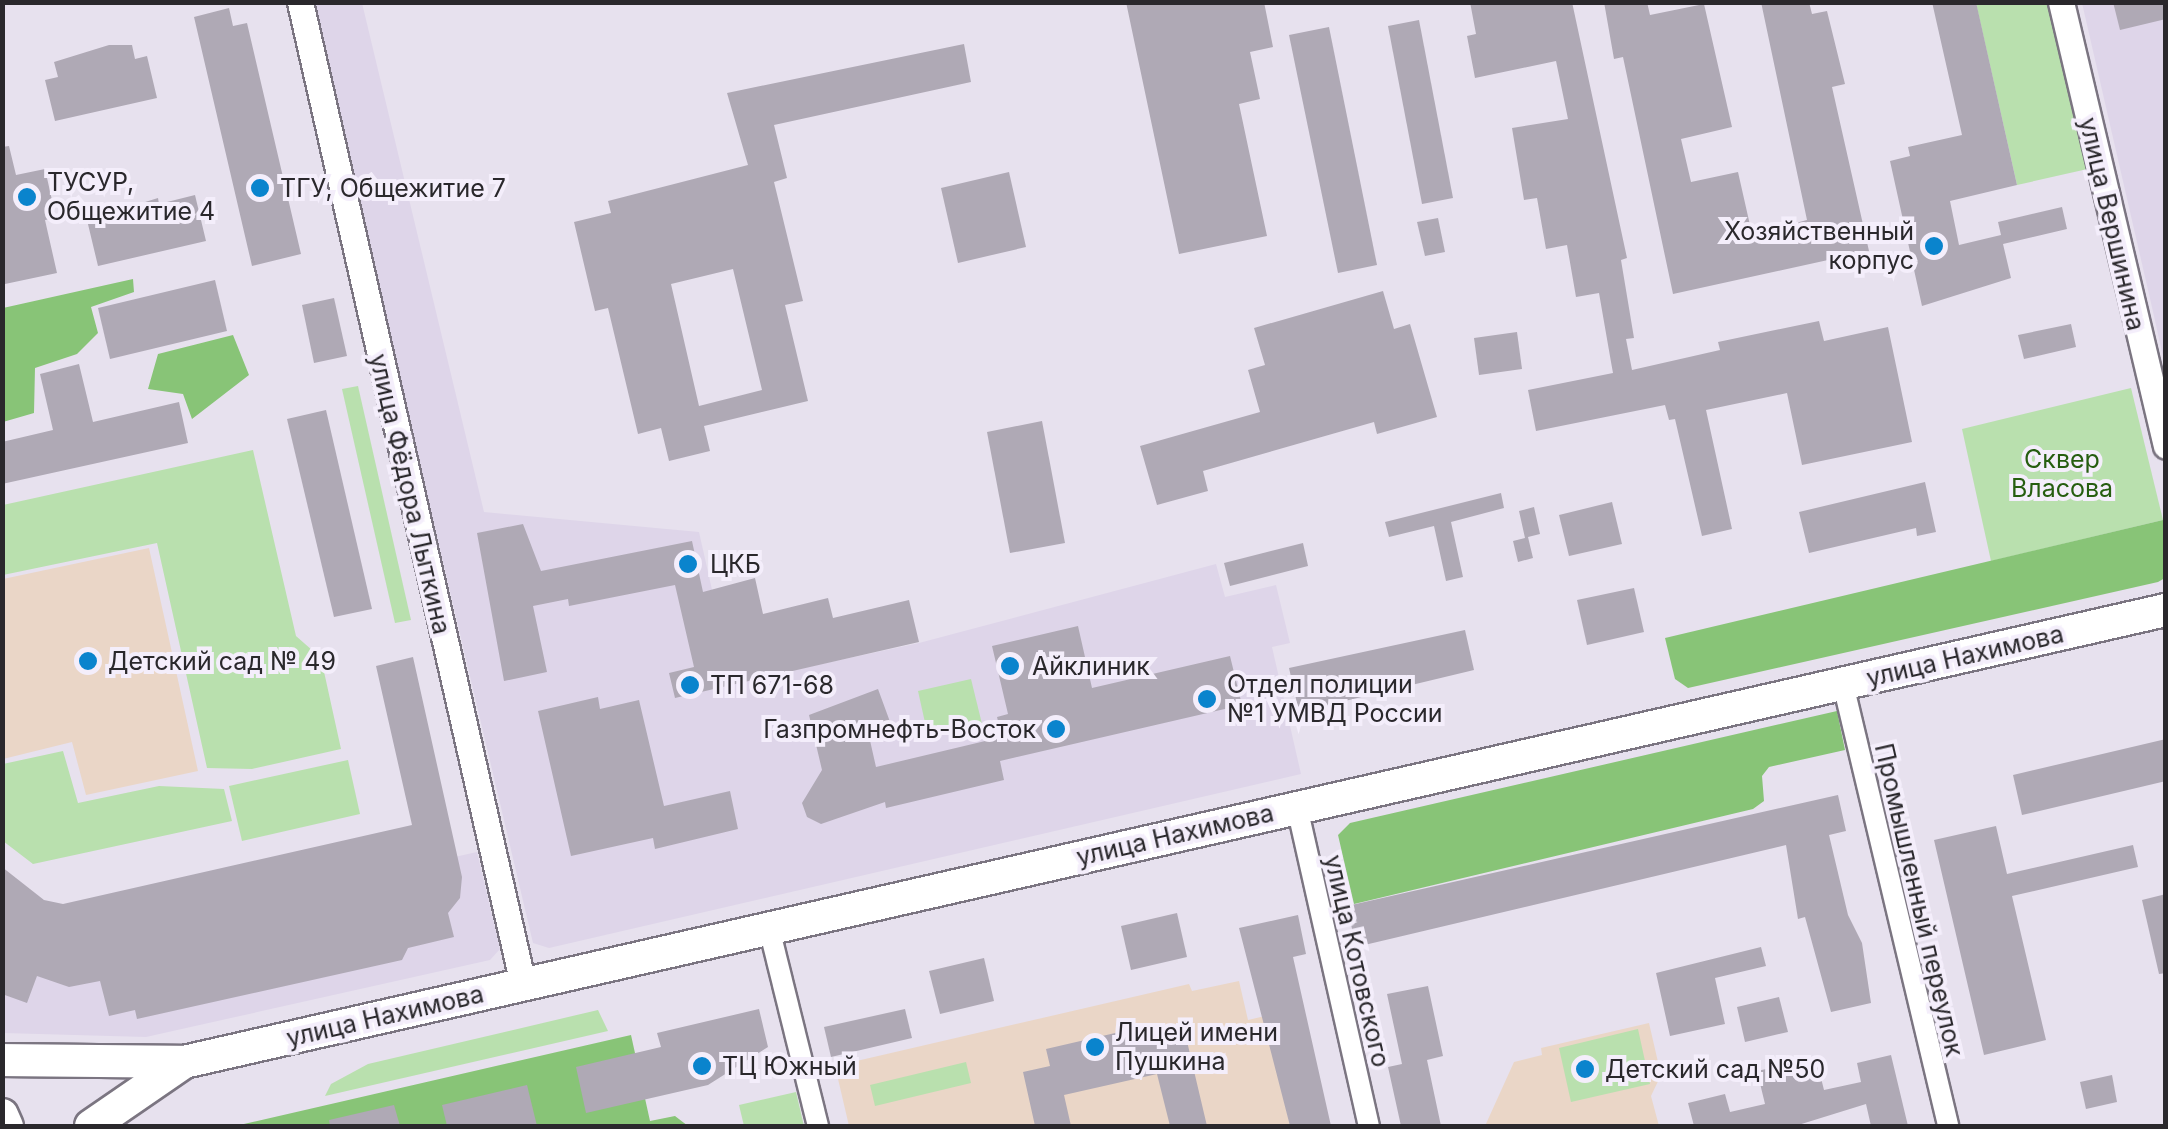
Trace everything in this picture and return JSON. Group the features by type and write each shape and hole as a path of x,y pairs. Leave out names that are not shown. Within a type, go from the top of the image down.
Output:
{"main road":[{"name":"улица Нахимова","path":"2,1060 184,1062 2166,610"},
{"name":"улица Нахимова","path":"91,1126 184,1062"},
{"path":"2,1115 8,1126"}],"street":[{"name":"улица Фёдора Лыткина","path":"300,2 523,984"},
{"name":"улица Вершинина","path":"2061,2 2166,446"},
{"name":"Промышленный переулок","path":"1843,684 1948,1126"},
{"name":"улица Котовского","path":"1297,807 1369,1126"},
{"path":"769,928 818,1126"}],"shaded area":[{"path":"311,3 362,3 484,512 699,532 733,683 919,643 1216,564 1225,597 1276,585 1290,643 1272,647 1301,774 549,948 533,943"},
{"path":"2082,3 2165,3 2165,366 2154,316"},
{"name":"Детский сад № 49","path":"149,548 198,771 86,795 72,742 3,759 3,579"},
{"path":"477,852 500,949 490,960 146,1037 3,1033 2,916 61,945"},
{"name":"Лицей имени Пушкина","path":"1239,981 1248,1020 1265,1016 1290,1126 849,1126 835,1066 1189,984 1192,991"},
{"name":"Детский сад №50","path":"1649,1023 1661,1075 1651,1096 1659,1126 1485,1126 1514,1062 1542,1055 1541,1048"}],"green space":[{"path":"1976,3 2054,3 2092,168 2017,185"},
{"path":"133,279 134,292 91,307 98,333 77,354 35,368 34,413 3,422 3,308"},
{"path":"233,335 249,375 192,419 183,394 148,389 158,354"},
{"path":"358,386 411,620 395,623 342,389"},
{"name":"Сквер Власова","path":"2131,388 2163,520 1991,561 1962,429"},
{"path":"253,450 296,636 321,658 341,749 252,769 207,768 157,543 3,575 3,505"},
{"path":"2163,520 2165,578 2158,582 1688,688 1675,679 1665,638"},
{"path":"971,679 982,724 928,736 918,691"},
{"path":"1837,711 1845,750 1769,767 1762,776 1764,801 1753,809 1354,904 1338,835 1350,823"},
{"path":"63,751 78,803 159,786 224,789 232,821 33,864 3,841 3,764"},
{"path":"348,760 360,814 242,841 229,786"},
{"path":"598,1010 608,1031 325,1096 331,1084 368,1064"},
{"path":"1638,1029 1650,1084 1571,1102 1559,1048"},
{"path":"631,1035 650,1121 675,1116 688,1126 235,1126"},
{"path":"966,1062 971,1083 875,1106 870,1085"},
{"path":"796,1092 804,1126 744,1126 739,1105"}],"building":[{"path":"1126,2 1264,2 1273,47 1250,52 1260,99 1239,104 1267,236 1179,254"},
{"path":"1470,2 1572,2 1627,258 1621,260 1634,338 1626,339 1632,370 1720,350 1718,342 1819,321 1824,341 1888,327 1912,442 1802,465 1787,393 1706,410 1732,529 1702,536 1675,419 1669,420 1665,405 1536,431 1528,390 1613,373 1599,293 1576,297 1567,245 1546,249 1537,198 1524,200 1512,128 1568,119 1556,61 1475,78 1467,36 1476,34"},
{"path":"1604,2 1647,2 1650,15 1704,4 1732,127 1681,139 1691,182 1738,172 1752,234 1807,220 1761,2 1809,2 1812,14 1827,11 1845,84 1832,87 1869,251 1673,294 1623,57 1614,59"},
{"path":"1932,2 1976,2 2017,185 1950,201 1959,245 2001,235 1998,222 2062,207 2067,229 2003,244 2011,278 1922,306 1890,161 1910,156 1908,147 1962,135"},
{"path":"2113,2 2166,2 2166,19 2120,30"},
{"name":"ТГУ, Общежитие 7","path":"229,8 233,26 247,23 301,254 252,266 194,17"},
{"path":"1419,20 1453,198 1422,204 1388,26"},
{"path":"1329,27 1377,265 1338,273 1289,35"},
{"path":"964,44 971,82 774,125 787,178 774,182 803,301 785,305 808,401 704,426 710,451 669,461 661,428 638,434 608,308 595,311 574,222 611,213 608,201 748,165 727,93","holes":["733,269 762,390 699,406 671,284"]},
{"path":"109,45 132,45 135,59 147,56 157,98 55,121 45,80 58,77 54,62"},
{"name":"ТУСУР, Общежитие 4","path":"9,146 16,175 45,169 56,218 45,220 57,273 5,284 2,147"},
{"path":"1009,172 1026,247 958,263 941,188"},
{"path":"195,195 206,241 98,266 87,220 158,198 159,204"},
{"path":"1438,218 1445,252 1425,256 1417,222"},
{"path":"215,280 227,331 110,359 98,308"},
{"path":"1383,291 1394,329 1410,324 1437,417 1377,434 1374,422 1203,471 1208,491 1157,505 1140,446 1260,412 1248,370 1265,365 1254,328"},
{"path":"334,298 347,356 314,363 302,305"},
{"path":"2071,324 2076,347 2024,359 2018,335"},
{"path":"1517,332 1522,369 1479,375 1474,338"},
{"path":"79,364 93,422 179,402 188,443 2,484 2,442 53,430 40,374"},
{"path":"326,410 372,609 334,617 287,419"},
{"path":"1042,421 1065,543 1010,553 987,432"},
{"path":"1925,482 1936,532 1917,536 1916,528 1809,553 1799,512"},
{"path":"1501,493 1504,508 1451,522 1463,577 1446,581 1434,526 1389,537 1385,522"},
{"path":"1612,502 1622,544 1569,556 1559,515"},
{"path":"1534,507 1540,534 1528,537 1533,558 1518,562 1513,541 1525,538 1519,511"},
{"path":"523,524 541,571 692,541 703,592 755,578 763,614 828,598 833,618 909,600 919,642 675,698 669,673 694,667 675,585 569,606 568,599 533,606 547,672 504,681 477,533"},
{"path":"1303,543 1308,566 1230,586 1224,563"},
{"path":"1634,588 1644,632 1587,645 1577,600"},
{"path":"1078,626 1092,688 1230,656 1242,705 1000,761 1004,780 886,808 885,802 821,824 807,817 802,803 822,770 809,715 878,689 893,730 869,736 876,767 1002,737 997,717 1008,714 992,646"},
{"path":"1465,630 1474,670 1299,712 1289,668"},
{"path":"413,657 462,877 460,898 448,913 454,937 408,948 402,960 137,1019 135,1010 109,1016 100,981 69,987 37,976 27,1003 2,994 2,867 44,900 63,904 412,825 376,666"},
{"path":"598,697 600,709 639,700 664,806 730,791 738,829 655,849 653,838 571,856 538,711"},
{"path":"2166,739 2166,781 2022,815 2013,775"},
{"path":"1838,795 1846,831 1829,835 1848,915 1862,943 1871,1003 1831,1012 1805,917 1798,919 1786,845 1356,947 1347,906"},
{"path":"1996,826 2007,874 2133,845 2138,867 2012,896 2046,1040 1984,1055 1934,840"},
{"path":"2166,894 2166,973 2159,974 2142,900"},
{"path":"1177,913 1187,957 1131,970 1121,926"},
{"path":"1298,915 1306,954 1293,957 1331,1126 1290,1126 1239,928"},
{"path":"1761,947 1766,966 1715,978 1725,1024 1670,1036 1656,973"},
{"path":"984,958 994,1001 940,1014 929,971"},
{"path":"1428,986 1443,1056 1427,1060 1441,1126 1401,1126 1388,1067 1402,1064 1387,994"},
{"path":"1779,997 1788,1032 1745,1042 1737,1007"},
{"path":"759,1009 768,1047 708,1085 586,1113 576,1067 661,1047 657,1033"},
{"path":"905,1009 912,1038 831,1057 824,1027"},
{"path":"1154,1024 1158,1043 1186,1037 1207,1126 1170,1126 1157,1074 1064,1095 1071,1126 1035,1126 1023,1072 1050,1066 1046,1049"},
{"path":"1891,1055 1908,1126 1871,1126 1866,1104 1795,1126 1694,1126 1688,1103 1725,1094 1730,1112 1765,1104 1757,1071 1816,1058 1824,1090 1861,1082 1857,1063"},
{"path":"2112,1075 2117,1102 2086,1109 2080,1082"},
{"path":"527,1085 537,1126 447,1126 442,1105"},
{"path":"394,1105 400,1126 330,1126 329,1120"}],"place":[{"name":"ТГУ, Общежитие 7","path":"260,188"},
{"name":"ТУСУР, Общежитие 4","path":"27,197"},
{"name":"Хозяйственный корпус","path":"1934,246"},
{"name":"ЦКБ","path":"688,564"},
{"name":"Детский сад № 49","path":"88,661"},
{"name":"Айклиник","path":"1010,666"},
{"name":"ТП 671-68","path":"690,685"},
{"name":"Отдел полиции №1 УМВД России","path":"1207,699"},
{"name":"Газпромнефть-Восток","path":"1056,729"},
{"name":"Лицей имени Пушкина","path":"1095,1047"},
{"name":"ТЦ Южный","path":"702,1066"},
{"name":"Детский сад №50","path":"1585,1069"}]}
